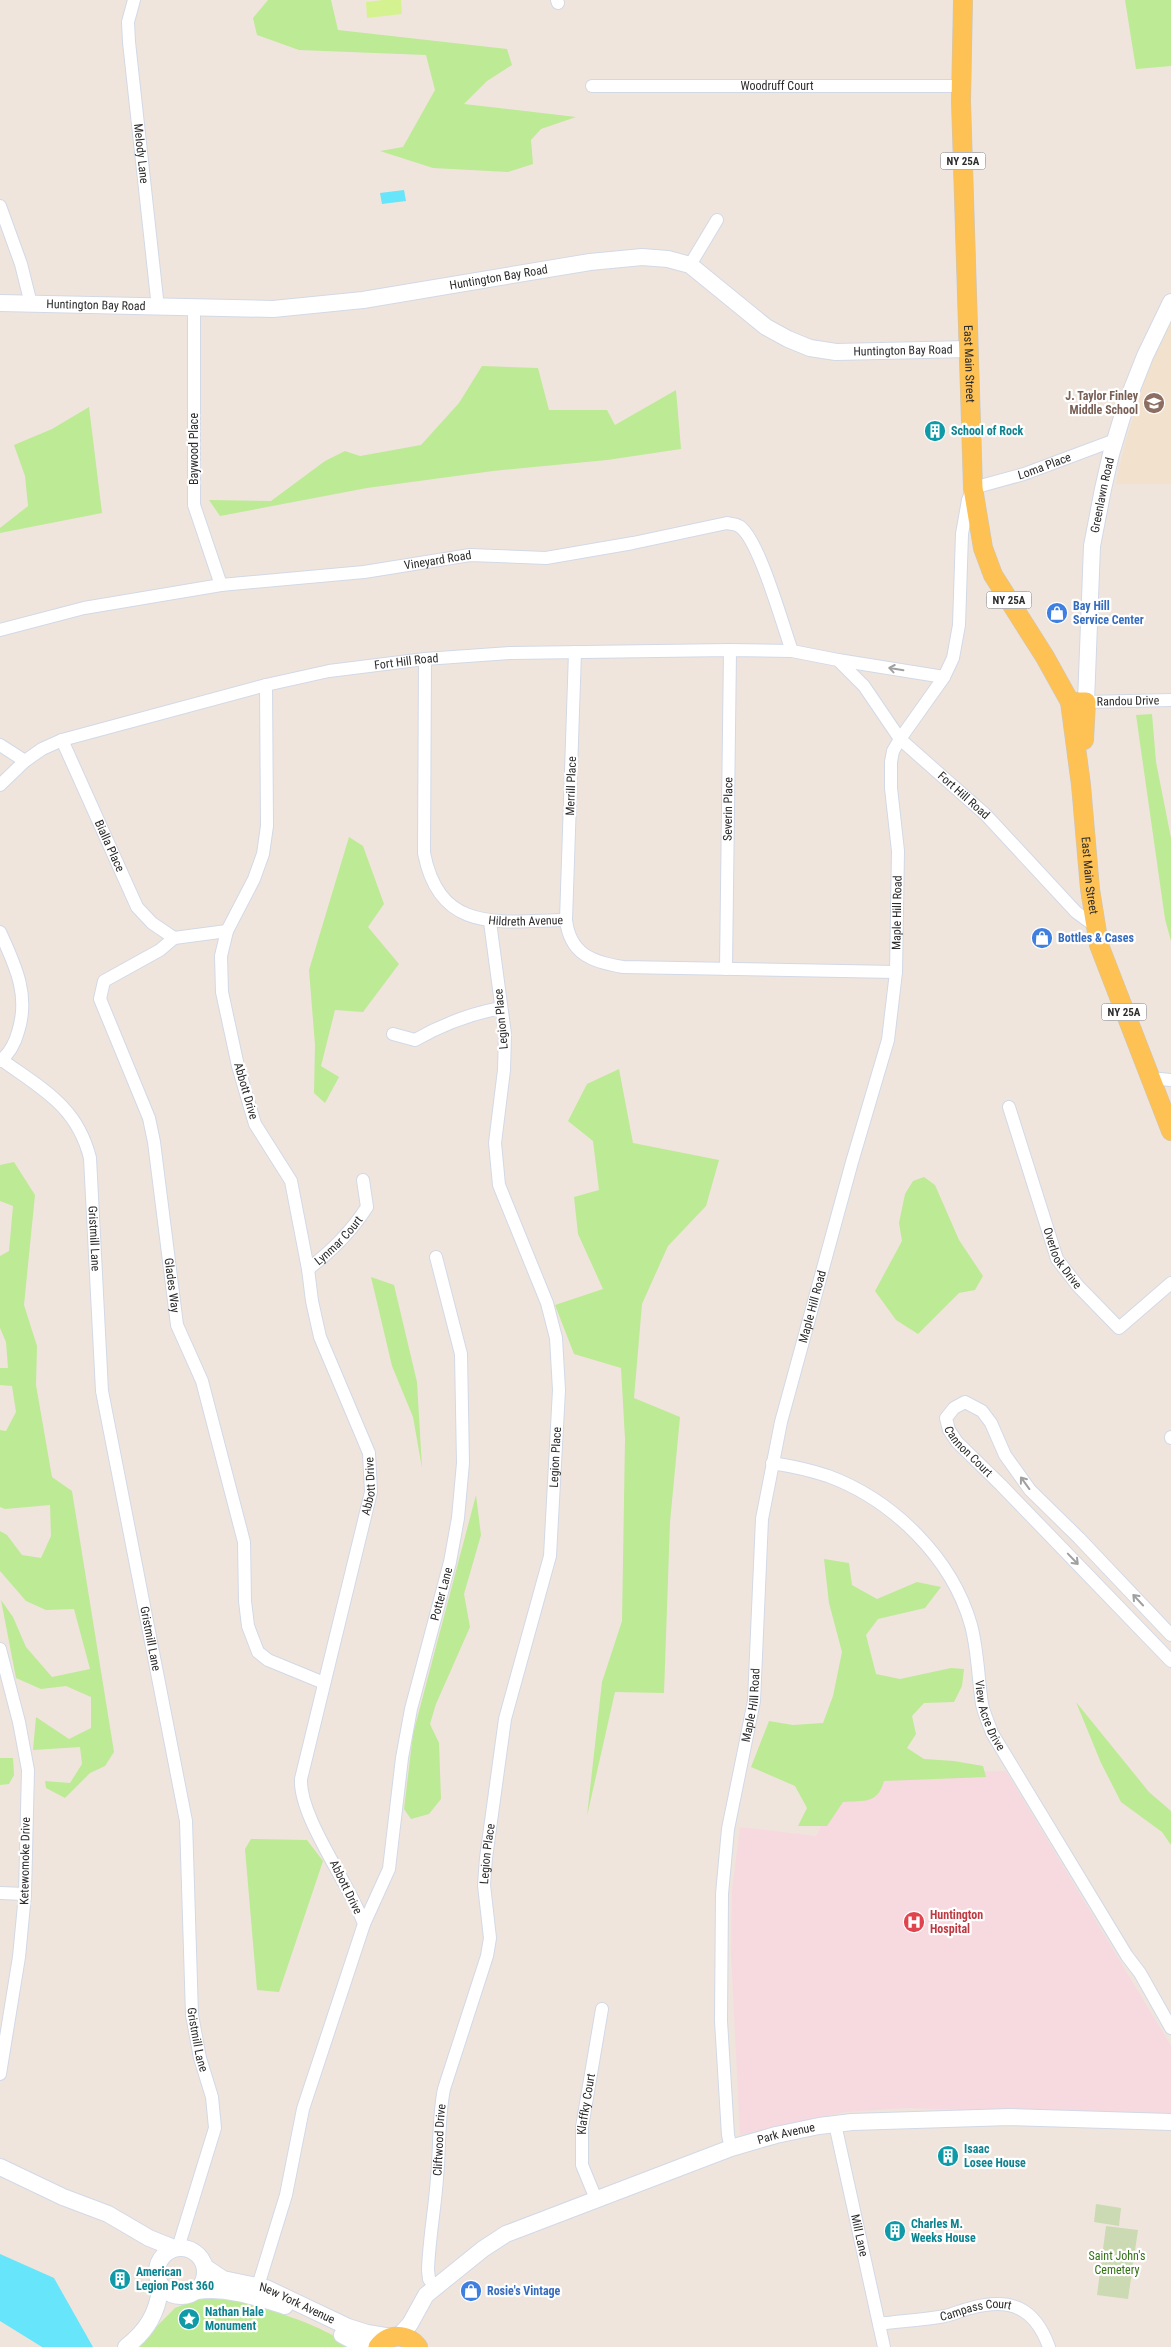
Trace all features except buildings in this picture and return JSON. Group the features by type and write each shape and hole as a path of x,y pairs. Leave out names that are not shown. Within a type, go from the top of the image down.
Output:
{"main road":[{"name":"East Main Street","path":"963,0 961,86 973,488 983,548 993,575 1046,657 1078,702 1081,785 1095,926 1104,962 1171,1132"},
{"path":"386,2339 408,2338 419,2347"}],"street":[{"name":"Melody Lane","path":"134,0 128,22 129,42 158,308"},
{"name":"Woodruff Court","path":"592,86 961,86"},
{"path":"0,206 21,264 31,304"},
{"path":"690,265 717,220"},
{"name":"Huntington Bay Road","path":"0,303 194,309 273,309 363,300 590,262 642,257 668,259 690,265 766,327 810,348 836,352 969,349"},
{"name":"Greenlawn Road","path":"1078,702 1092,546 1115,440 1126,404 1145,356 1171,302"},
{"name":"Baywood Place","path":"194,309 194,505 222,585"},
{"name":"Loma Place","path":"973,488 1024,474 1115,440"},
{"name":"Maple Hill Road","path":"732,2148 728,2135 722,2042 722,1894 728,1829 754,1702 762,1519 781,1422 852,1162 888,1040 896,972 898,851 891,788 891,762 893,751 900,739 944,677 953,658 957,641 962,534 968,500 973,488"},
{"name":"Vineyard Road","path":"0,630 84,608 222,585 355,573 470,555 546,558 633,543 727,523 739,526 747,535 765,572 792,652"},
{"name":"Fort Hill Road","path":"0,785 25,761 62,740 266,685 329,671 425,658 510,653 730,650 792,652 944,677"},
{"name":"Severin Place","path":"726,969 730,650"},
{"name":"Merrill Place","path":"566,920 575,652"},
{"name":"Hildreth Avenue","path":"425,658 424,853 432,882 450,905 474,918 490,922 566,920 567,936 576,949 605,964 623,967 896,972"},
{"name":"Fort Hill Road","path":"838,660 864,686 900,739 986,815 1076,912 1095,926"},
{"name":"Abbott Drive","path":"258,2286 286,2195 303,2108 364,1924 356,1904 306,1810 300,1791 301,1779 369,1500 372,1472 370,1453 320,1337 291,1181 255,1124 238,1066 222,992 221,956 227,931 254,879 263,854 267,826 266,685"},
{"name":"Randou Drive","path":"1078,702 1171,700"},
{"name":"Bialla Place","path":"62,740 137,908 152,924 174,938"},
{"path":"0,745 25,761"},
{"name":"Legion Place","path":"474,1994 487,1956 490,1938 484,1885 504,1719 550,1556 559,1390 556,1338 547,1304 499,1185 495,1143 504,1070 505,1034 490,922"},
{"path":"174,938 227,931"},
{"path":"0,932 15,965 23,993 20,1027 16,1042 1,1060"},
{"name":"Glades Way","path":"174,938 160,950 104,981 100,998 149,1118 154,1142 177,1325 202,1381 244,1542 245,1601 248,1626 258,1652 268,1660 324,1683"},
{"path":"393,1034 415,1040 439,1026 473,1013 501,1008"},
{"name":"Gristmill Lane","path":"1,1060 58,1101 68,1111 82,1134 90,1158 102,1391 186,1821 192,2015 196,2043 212,2097 215,2120 212,2142 176,2248"},
{"path":"1150,1078 1171,1080"},
{"name":"Overlook Drive","path":"1009,1107 1057,1258 1078,1286 1119,1328 1171,1282"},
{"name":"Lynmar Court","path":"308,1269 329,1254 354,1227 367,1207 363,1180"},
{"name":"Potter Lane","path":"364,1924 389,1869 402,1758 411,1709 450,1562 458,1518 463,1463 462,1354 436,1258"},
{"name":"Cannon Court","path":"1171,1635 1030,1490 1005,1456 991,1423 982,1411 965,1402 954,1408 946,1418 949,1430 957,1442 976,1459 1171,1661"},
{"name":"View Acre Drive","path":"772,1463 802,1468 829,1477 860,1492 896,1515 915,1533 941,1564 959,1594 970,1624 978,1655 982,1707 992,1733 1128,1956 1140,1972 1171,2028"},
{"path":"1051,1536 1064,1524"},
{"name":"Ketewomoke Drive","path":"0,1649 4,1684 19,1722 28,1770 25,1894 19,1957 0,2074"},
{"path":"0,1893 25,1894"},
{"name":"Cliftwood Drive","path":"436,2288 429,2279 428,2270 435,2217 440,2141 440,2108 444,2089 474,1994"},
{"name":"Klaffky Court","path":"596,2199 582,2165 582,2127 602,2009"},
{"name":"Park Avenue","path":"386,2339 413,2320 426,2295 506,2234 732,2148 789,2132 835,2124 1010,2117 1171,2122"},
{"name":"Mill Lane","path":"835,2124 884,2347"},
{"path":"0,2167 63,2197 108,2214 149,2238 176,2248 194,2252 201,2258 205,2267 204,2280 189,2294 170,2306 156,2329 139,2347"},
{"path":"63,2197 146,2246 154,2256 161,2286 158,2305 153,2319 140,2335 126,2347"},
{"path":"157,2270 164,2255 176,2248"},
{"name":"New York Avenue","path":"205,2267 223,2279 258,2286 348,2327 386,2339"},
{"path":"161,2286 169,2293 189,2294"},
{"name":"Park Avenue","path":"419,2347 423,2316 436,2288"},
{"name":"New York Avenue","path":"189,2294 211,2290 237,2292 282,2306 365,2347"},
{"path":"386,2339 398,2322 421,2302"},
{"name":"Campass Court","path":"879,2324 946,2316 989,2304 1019,2306 1031,2315 1045,2335 1049,2347"}],"shaded area":[{"name":"J. Taylor Finley Middle School","path":"1171,318 1171,484 1116,484 1125,444 1150,363"},
{"name":"Huntington Hospital","path":"1006,1771 1171,2046 1171,2117 907,2108 845,2112 740,2135 731,1954 732,1890 740,1827 816,1836 833,1802 879,1772"}],"green space":[{"path":"268,0 331,0 338,30 507,49 512,65 487,81 464,104 576,117 541,129 531,140 533,164 508,172 433,168 380,151 403,147 435,90 426,55 299,50 257,35 253,18"},
{"path":"401,0 402,14 367,18 366,2"},
{"path":"1125,0 1171,0 1171,66 1136,69"},
{"path":"482,366 538,368 549,410 607,410 615,425 676,390 681,449 607,460 493,471 367,488 220,516 209,500 271,501 325,461 345,451 360,456 421,445 459,403"},
{"path":"89,407 102,513 0,533 0,528 28,506 25,476 14,445 52,429"},
{"path":"1152,714 1156,762 1171,838 1171,941 1165,919 1136,715"},
{"path":"349,837 363,846 384,904 368,927 399,964 363,1012 335,1010 321,1066 339,1077 325,1103 314,1093 315,1045 309,970"},
{"path":"619,1069 633,1143 719,1160 706,1206 668,1246 642,1304 634,1398 680,1417 670,1522 664,1693 615,1692 587,1816 602,1682 622,1621 625,1439 621,1368 574,1354 555,1305 603,1289 578,1234 574,1197 599,1190 593,1141 568,1121 587,1084"},
{"path":"14,1162 35,1195 24,1305 37,1346 36,1385 52,1477 72,1491 114,1752 105,1766 90,1773 65,1798 46,1788 45,1781 70,1783 82,1764 80,1747 33,1750 36,1717 69,1739 91,1728 91,1697 66,1686 41,1689 16,1678 1,1600 13,1617 26,1647 52,1677 90,1669 74,1609 46,1610 26,1601 0,1571 0,1531 7,1535 22,1555 41,1558 51,1536 50,1505 5,1509 0,1507 0,1430 6,1431 16,1412 12,1386 0,1385 0,1368 8,1368 6,1342 0,1328 0,1256 9,1251 13,1206 0,1201 0,1165"},
{"path":"924,1177 935,1185 959,1240 983,1276 975,1290 959,1293 918,1334 896,1320 875,1291 902,1241 899,1223 905,1194 913,1181"},
{"path":"371,1277 394,1285 417,1382 422,1468 413,1417 392,1366"},
{"path":"476,1495 481,1535 464,1594 470,1627 436,1704 430,1724 439,1743 441,1799 429,1814 411,1819 404,1809 413,1734"},
{"path":"824,1559 849,1563 852,1585 877,1599 917,1582 941,1587 925,1608 878,1619 866,1635 876,1674 900,1679 951,1668 964,1669 962,1686 954,1702 924,1703 912,1716 916,1734 907,1748 924,1759 954,1761 983,1766 986,1777 884,1781 878,1794 873,1798 863,1801 843,1802 827,1826 798,1826 807,1808 795,1786 751,1767 769,1721 793,1725 823,1723 833,1696 842,1652 829,1603"},
{"path":"1076,1702 1149,1792 1171,1811 1171,1845 1162,1832 1121,1802 1101,1763"},
{"path":"0,1758 13,1758 14,1775 9,1784 0,1785"},
{"path":"251,1839 307,1840 323,1861 279,1992 257,1990 245,1849"},
{"path":"1096,2204 1121,2208 1119,2226 1094,2222"},
{"name":"Saint John's Cemetery","path":"1106,2226 1138,2230 1128,2299 1097,2295"},
{"path":"212,2294 303,2322 336,2337 351,2347 136,2347 175,2308"}],"water":[{"path":"404,190 406,201 382,204 380,193"},
{"path":"0,2254 54,2278 93,2347 42,2347 0,2321"}],"place":[{"name":"J. Taylor Finley Middle School","path":"1154,403"},
{"name":"School of Rock","path":"935,431"},
{"name":"Bay Hill Service Center","path":"1057,613"},
{"name":"Bottles & Cases","path":"1042,938"},
{"name":"Huntington Hospital","path":"914,1922"},
{"name":"Isaac Losee House","path":"948,2156"},
{"name":"Charles M. Weeks House","path":"895,2231"},
{"name":"American Legion Post 360","path":"120,2279"},
{"name":"Rosie's Vintage","path":"471,2291"},
{"name":"Nathan Hale Monument","path":"189,2319"}]}
